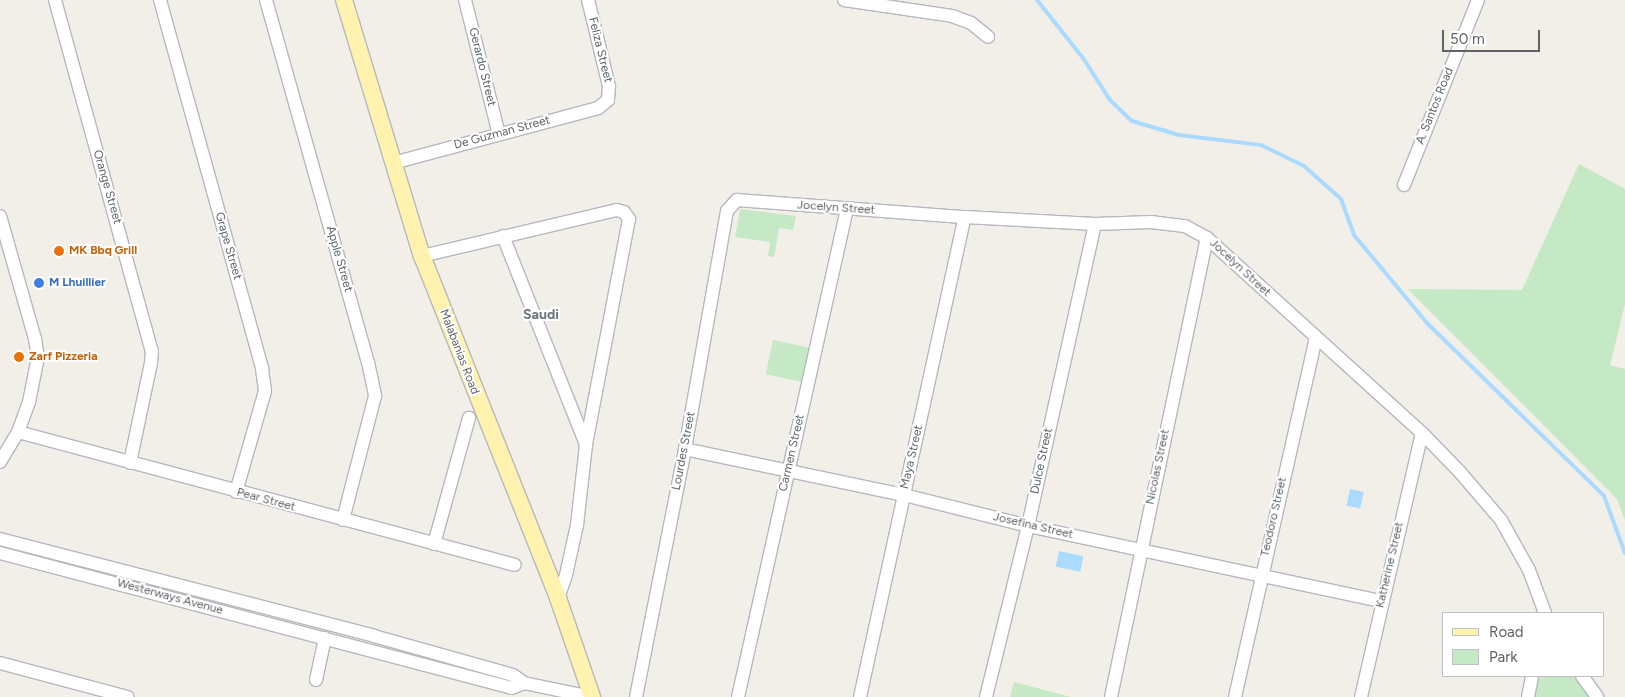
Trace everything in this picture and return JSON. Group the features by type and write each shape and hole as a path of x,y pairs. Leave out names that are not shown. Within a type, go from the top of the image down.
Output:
{"main road":[{"name":"Malabanias Road","path":"344,0 422,256 558,598 591,697"}],"street":[{"name":"Orange Street","path":"54,0 152,351 152,363 130,464"},
{"name":"Grape Street","path":"160,0 262,369 265,391 236,492"},
{"name":"Apple Street","path":"266,0 368,362 375,396 343,520"},
{"name":"Gerardo Street","path":"465,0 498,134"},
{"name":"Feliza Street","path":"588,0 609,86 608,100"},
{"path":"844,0 952,16 971,23 988,36"},
{"name":"A. Santos Road","path":"1404,185 1478,0"},
{"name":"De Guzman Street","path":"393,164 598,108 608,100"},
{"name":"Jocelyn Street","path":"731,205 737,200 966,217 1095,224 1150,222 1185,226 1208,238 1422,433 1459,471 1501,520 1529,570 1545,612"},
{"name":"Lourdes Street","path":"636,697 685,449 728,211 731,205"},
{"name":"Carmen Street","path":"738,697 847,209"},
{"path":"422,256 617,210 624,212 629,219 586,445 577,524 566,575 558,598"},
{"path":"0,216 35,339 38,356 29,402 18,432 0,462"},
{"name":"Maya Street","path":"860,697 966,217"},
{"name":"Dulce Street","path":"986,697 1028,526 1095,224"},
{"path":"503,236 586,445"},
{"name":"Nicolas Street","path":"1111,697 1208,238"},
{"name":"Teodoro Street","path":"1235,697 1316,338"},
{"path":"434,544 469,418"},
{"name":"Pear Street","path":"18,432 130,464 515,565"},
{"name":"Katherine Street","path":"1361,697 1422,433"},
{"name":"Josefina Street","path":"685,449 904,495 1028,526 1141,548 1382,601"},
{"name":"Westerways Avenue","path":"0,539 287,613 372,643 512,688 524,682 574,695 591,697"},
{"name":"Westerways Avenue","path":"0,553 325,638 372,643"},
{"path":"56,567 60,554"},
{"path":"283,627 287,613"},
{"path":"316,680 325,638"},
{"path":"0,663 128,697"},
{"path":"1528,697 1532,677"},
{"path":"1583,677 1597,697"}],"green space":[{"path":"1579,164 1625,189 1625,304 1610,365 1625,369 1625,520 1617,499 1408,289 1522,290"},
{"path":"740,209 796,216 793,230 779,228 774,257 768,256 770,242 735,237"},
{"path":"773,340 812,348 805,383 766,374"},
{"path":"1539,677 1579,677 1594,697 1535,697"},
{"path":"1014,682 1071,697 1010,697"}],"water":[{"path":"1350,489 1364,492 1360,509 1346,506"},
{"path":"1059,551 1083,556 1080,572 1056,567"}],"waterway":[{"path":"1037,0 1083,58 1110,100 1132,121 1179,135 1261,145 1304,166 1341,199 1354,235 1428,324 1604,496 1625,553"}],"place":[{"name":"MK Bbq Grill","path":"59,251"},
{"name":"M Lhuillier","path":"39,283"},
{"name":"Zarf Pizzeria","path":"19,357"}],"district":[{"name":"Saudi","path":"541,315"}]}
